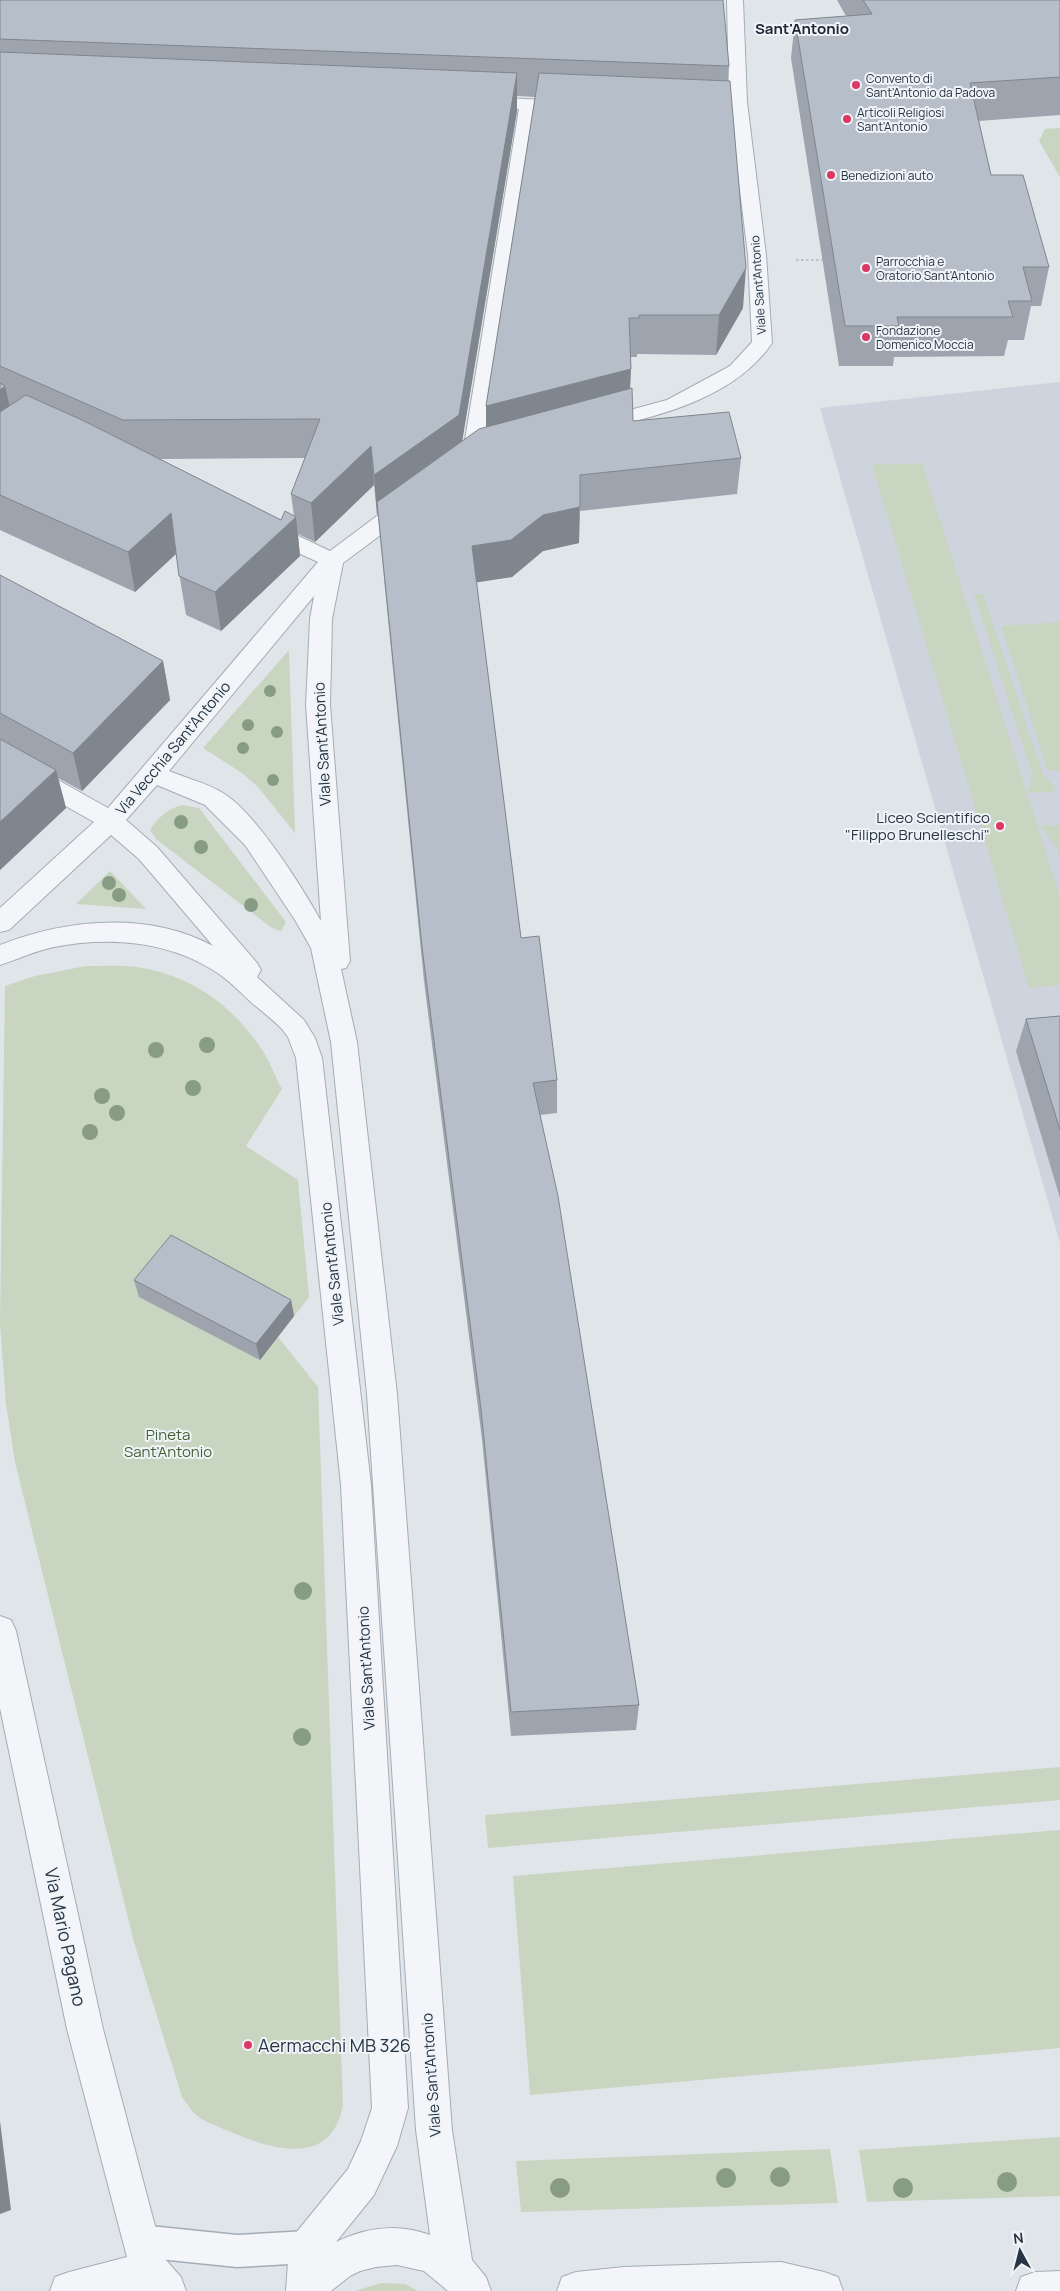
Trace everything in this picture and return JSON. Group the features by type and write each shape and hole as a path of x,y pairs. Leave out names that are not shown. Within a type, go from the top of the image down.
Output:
{"street":[{"name":"Viale Sant'Antonio","path":"578,430 674,404 737,370 762,343 757,255 729,112 731,2"},
{"path":"460,101 586,107"},
{"path":"473,460 530,104"},
{"path":"250,523 332,560 425,492"},
{"name":"Viale Sant'Antonio","path":"332,560 322,619 318,705 344,1042 382,1394 434,2130 463,2280"},
{"name":"Via Vecchia Sant'Antonio","path":"0,922 111,821 153,774 332,560"},
{"name":"Viale Sant'Antonio","path":"0,758 111,821 162,867 296,1027 309,1058 356,1485 390,2108 378,2146 361,2182 308,2247"},
{"name":"Viale Sant'Antonio","path":"153,774 214,799 226,808 254,839 308,919 324,948 344,1042"},
{"name":"Viale Sant'Antonio","path":"0,955 21,945 70,934 124,933 163,939 200,951 224,964 296,1027"},
{"name":"Via Mario Pagano","path":"0,1631 85,2029 152,2267"},
{"path":"306,2290 332,2264 362,2249 395,2245 426,2252 463,2280"},
{"path":"306,2290 308,2247"},
{"path":"68,2291 152,2267"},
{"path":"576,2291 624,2286 781,2280 824,2291"},
{"path":"1035,2291 1060,2290"}],"lane":[{"path":"152,2267 237,2251 308,2247"}],"path":[{"path":"795,260 823,260"}],"shaded area":[{"name":"Liceo Scientifico \"Filippo Brunelleschi\"","path":"1060,382 1060,1243 820,408"}],"green space":[{"path":"1060,128 1060,177 1039,141 1045,129"},
{"path":"922,463 1060,897 1060,985 1029,988 872,465"},
{"path":"974,594 983,594 1042,772 1057,791 1028,793 1032,773"},
{"path":"1060,622 1060,770 1048,771 1001,626"},
{"path":"289,650 295,833 258,787 242,773 203,748"},
{"path":"182,805 199,808 286,922 281,931 272,928 156,839 150,830 153,826 168,811"},
{"path":"1060,825 1060,861 1056,847 1040,826"},
{"path":"110,871 146,909 76,904"},
{"name":"Pineta Sant'Antonio","path":"86,966 130,966 156,971 191,984 207,994 236,1017 249,1032 264,1053 282,1089 246,1146 298,1180 309,1297 278,1337 318,1387 343,2106 338,2122 326,2139 311,2147 293,2149 253,2141 201,2119 182,2097 134,1942 15,1462 6,1404 0,1324 5,986 35,976"},
{"path":"1060,1767 1060,1800 488,1848 485,1815"},
{"path":"1060,1830 1060,2048 530,2095 513,1876"},
{"path":"1060,2137 1060,2196 867,2202 859,2150"},
{"path":"830,2149 838,2203 521,2212 516,2161"},
{"path":"381,2283 405,2284 418,2291 355,2291"}],"building":[{"path":"0,0 723,0 729,66 0,39"},
{"path":"863,0 1060,0 1060,77 970,83 991,175 1023,175 1049,267 1023,267 1032,301 1008,301 1013,317 897,317 899,326 845,326 795,20 872,14"},
{"path":"0,52 517,73 459,415 374,475 371,446 311,503 291,494 320,419 123,420 0,366"},
{"path":"539,73 730,81 746,268 719,315 639,315 639,318 629,318 631,369 486,406"},
{"path":"0,383 5,386 0,390"},
{"path":"632,388 633,421 729,412 741,458 580,475 580,507 543,515 511,540 472,546 521,938 539,936 557,1080 533,1083 558,1196 639,1705 511,1712 481,1409 422,947 377,502 479,429"},
{"path":"26,395 82,420 281,520 285,511 296,517 215,592 179,576 171,513 128,552 0,495 0,412"},
{"path":"0,575 163,661 73,753 0,713"},
{"path":"0,739 56,770 0,822"},
{"path":"1060,1016 1060,1130 1026,1019"},
{"path":"171,1235 291,1300 256,1344 134,1280"}],"place":[{"name":"Convento di Sant'Antonio da Padova","path":"856,85"},
{"name":"Articoli Religiosi Sant'Antonio","path":"847,119"},
{"name":"Benedizioni auto","path":"831,175"},
{"name":"Parrocchia e Oratorio Sant'Antonio","path":"866,268"},
{"name":"Fondazione Domenico Moccia","path":"866,337"},
{"name":"Liceo Scientifico \"Filippo Brunelleschi\"","path":"1000,826"},
{"name":"Aermacchi MB 326","path":"248,2045"}],"district":[{"name":"Sant'Antonio","path":"802,28"}]}
